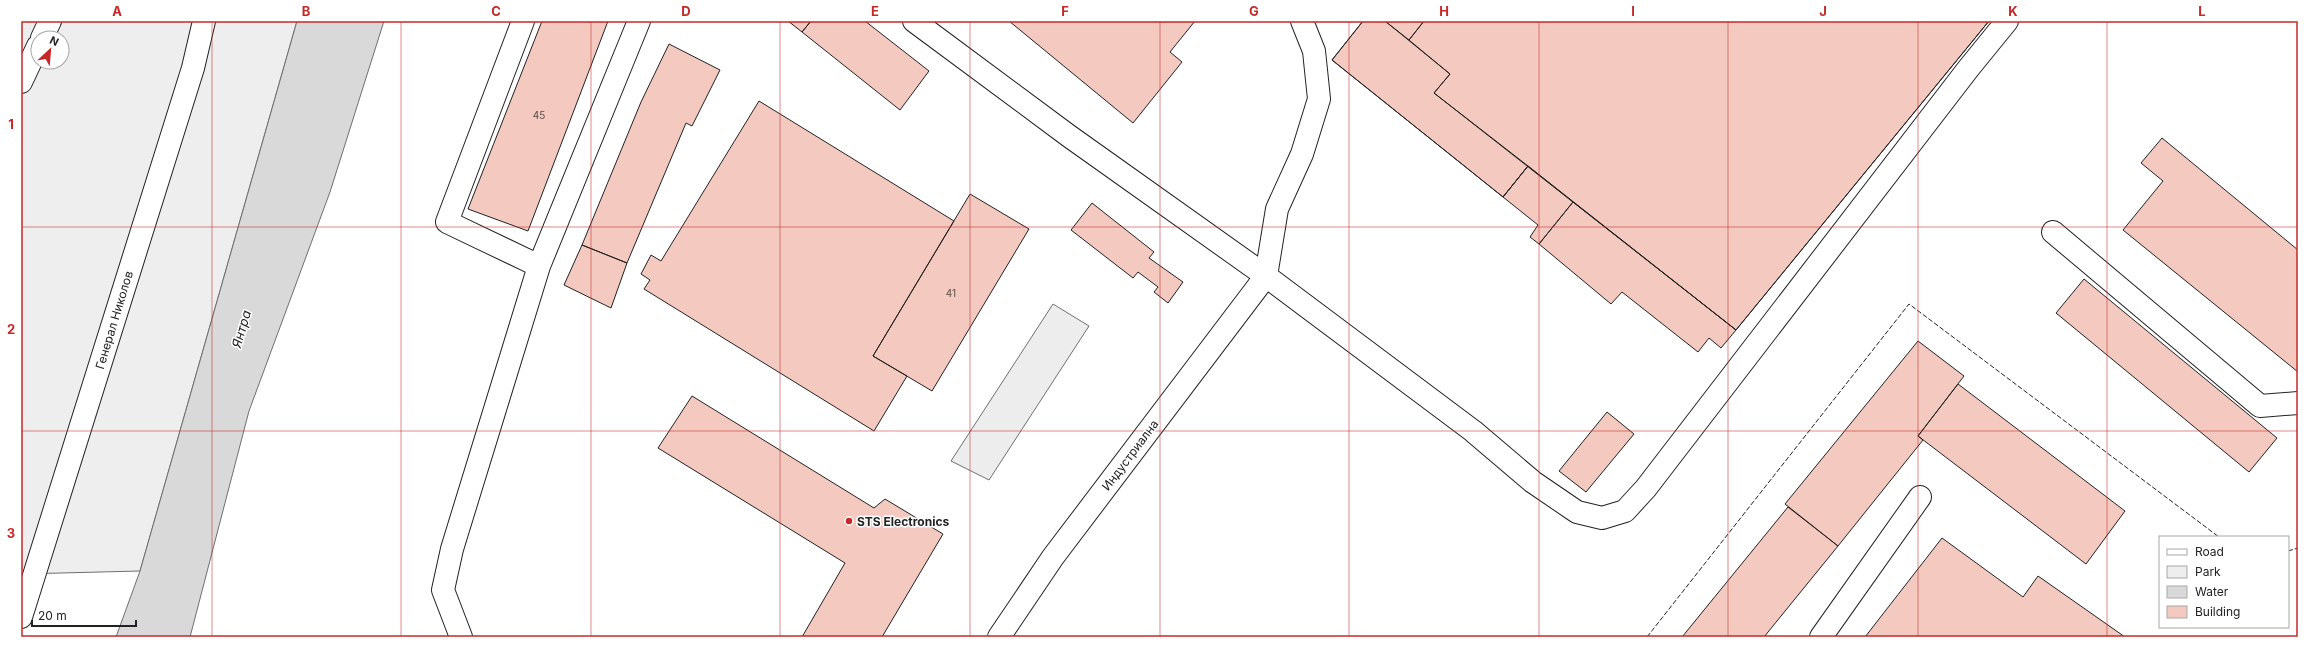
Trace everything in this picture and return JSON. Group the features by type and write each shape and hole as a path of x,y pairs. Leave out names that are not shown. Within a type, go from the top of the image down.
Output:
{"street":[{"name":"Генерал Николов","path":"21,617 193,68 204,21"},
{"path":"523,21 447,222 539,266"},
{"path":"461,637 443,590 452,549 539,266 639,21"},
{"path":"914,21 1069,136 1266,276 1473,432 1533,482 1577,512 1602,518 1625,511 1646,488 1968,68 2007,21"},
{"path":"1266,276 1277,209 1302,154 1319,99 1314,51 1302,21"},
{"path":"21,82 30,63"},
{"path":"2053,232 2260,406 2298,403"},
{"name":"Индустриална","path":"999,637 1053,557 1266,276"},
{"path":"1821,637 1920,497"}],"green space":[{"path":"21,21 297,21 140,571 21,574"}],"shaded area":[{"path":"1053,304 1089,326 989,480 951,461"}],"water":[{"name":"Янтра","path":"297,21 384,21 330,192 249,411 190,637 116,637 140,571"}],"building":[{"path":"542,21 608,21 528,231 468,209"},
{"path":"788,21 811,21 802,32"},
{"path":"811,21 865,21 929,71 900,110 802,32"},
{"path":"1009,21 1195,21 1170,52 1182,62 1133,123"},
{"path":"1363,21 1385,21 1450,74 1434,93 1528,166 1503,197 1332,60"},
{"path":"1363,21 1989,21 1736,330 1528,166 1503,197 1332,60"},
{"path":"1385,21 1424,21 1409,40"},
{"path":"1424,21 1989,21 1736,330 1434,93 1450,74 1409,40"},
{"path":"669,44 720,70 692,126 686,123 627,263 582,245 641,102"},
{"path":"759,101 954,221 873,356 907,376 874,431 644,289 650,280 641,274 651,255 661,261"},
{"path":"2162,138 2298,250 2298,372 2123,230 2163,181 2141,163"},
{"path":"1528,166 1573,202 1539,244 1530,237 1538,225 1503,197"},
{"path":"970,194 1029,229 932,391 873,356"},
{"path":"1573,202 1736,330 1721,348 1709,338 1698,352 1622,292 1611,304 1539,244"},
{"path":"1092,203 1154,252 1149,258 1183,282 1168,303 1154,292 1158,287 1138,272 1133,278 1071,230"},
{"path":"582,245 627,263 611,308 564,285"},
{"path":"2084,279 2277,438 2249,472 2056,313"},
{"path":"1918,341 1964,376 1918,436 1923,440 1838,546 1785,504"},
{"path":"1958,384 2125,511 2086,564 1918,436"},
{"name":"STS Electronics","path":"692,396 874,508 885,499 943,534 882,637 802,637 845,563 658,448"},
{"path":"1607,412 1634,434 1586,492 1559,471"},
{"path":"1788,507 1838,546 1764,637 1682,637"},
{"path":"1942,538 2023,597 2038,576 2125,637 1865,637"}],"fence":[{"path":"1647,637 1909,304 2218,536"},
{"path":"2289,551 2298,548"}],"place":[{"name":"STS Electronics","path":"849,521"}]}
